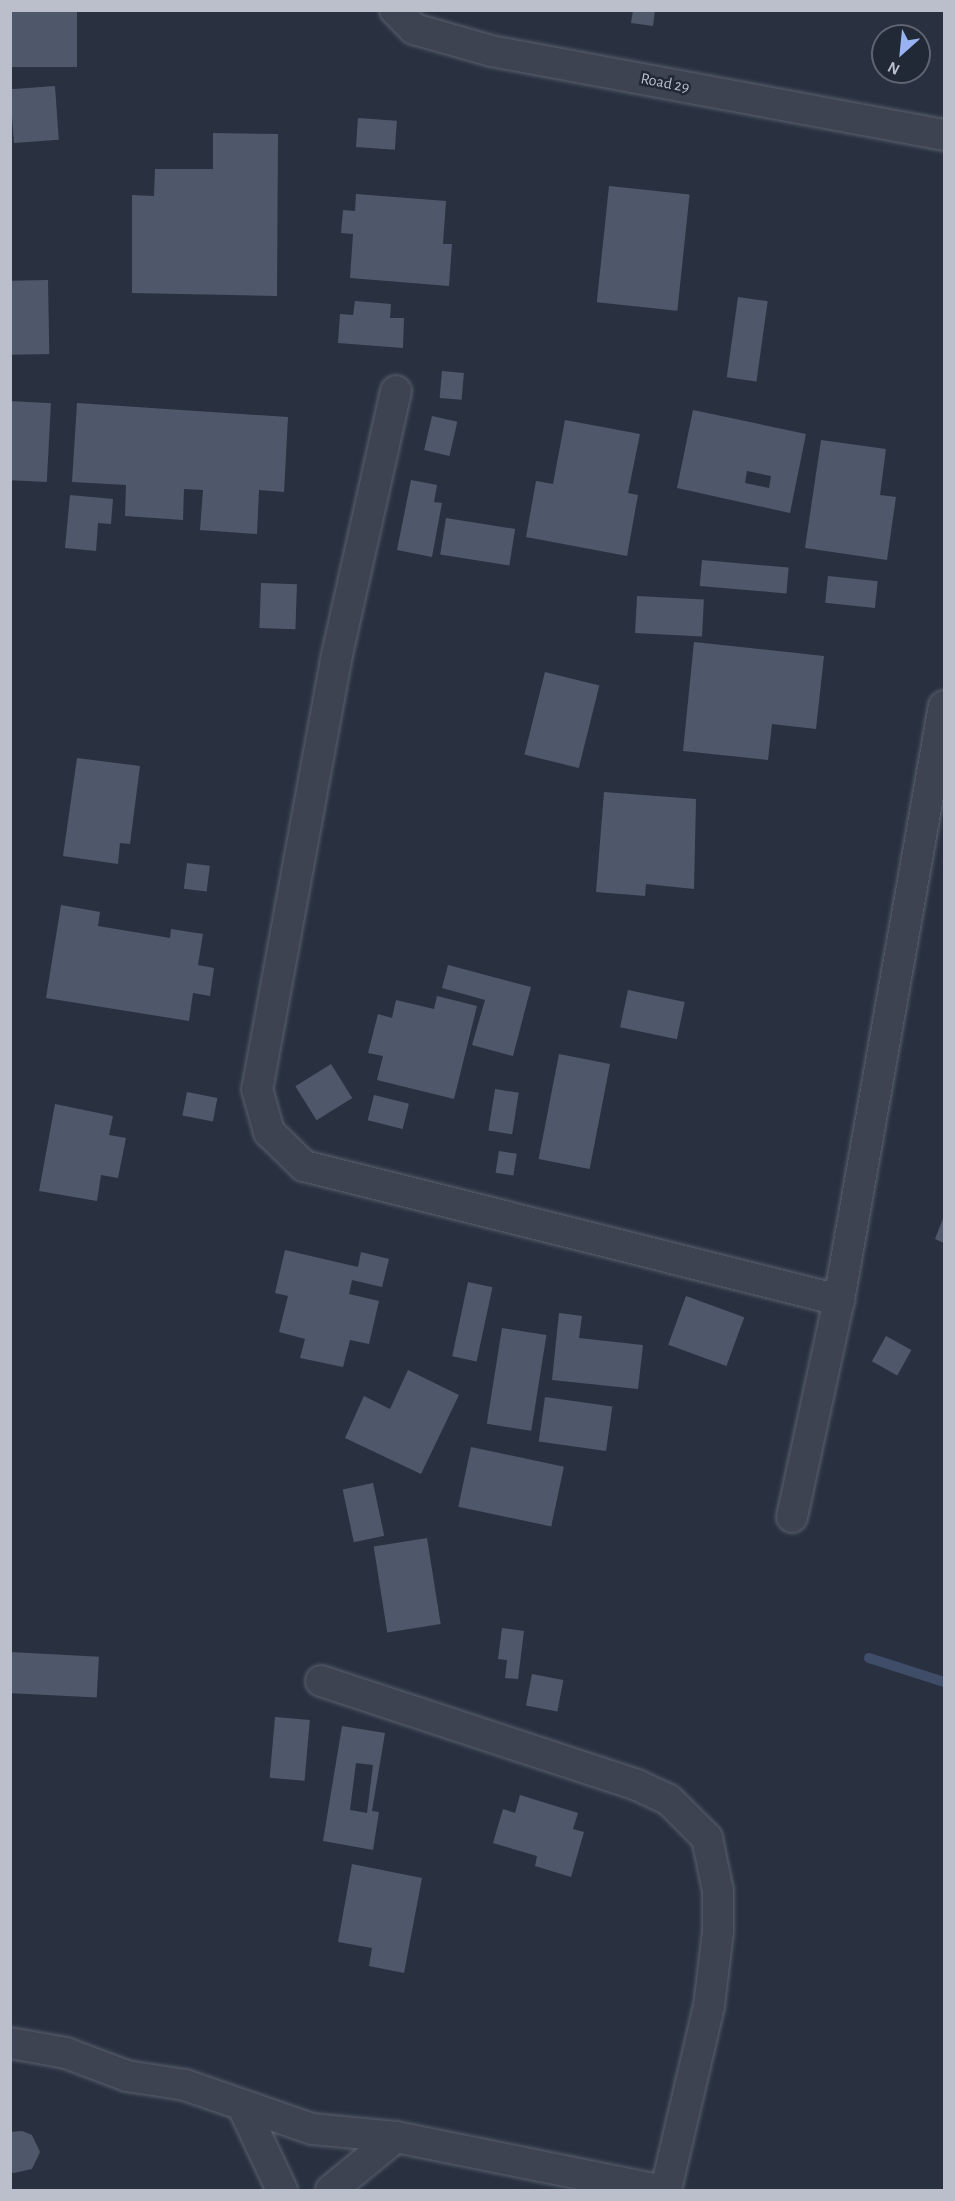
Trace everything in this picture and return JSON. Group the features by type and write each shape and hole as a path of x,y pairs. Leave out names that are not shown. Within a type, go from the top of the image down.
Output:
{"street":[{"name":"Road 29","path":"395,10 414,29 491,51 945,135"},
{"path":"396,391 336,660 256,1089 268,1132 304,1166 839,1300"},
{"path":"792,1517 839,1300 945,706"},
{"path":"321,1681 637,1785 669,1800 707,1838 718,1891 718,1931 709,2006 666,2190"},
{"path":"10,2043 66,2053 128,2076 184,2085 312,2128 396,2137 660,2190"},
{"path":"242,2105 282,2190"},
{"path":"331,2190 396,2137"}],"building":[{"path":"10,10 77,10 77,67 10,67"},
{"path":"633,10 655,10 653,26 631,23"},
{"path":"55,86 59,140 14,143 10,89"},
{"path":"358,118 397,121 395,150 356,147"},
{"path":"213,133 278,134 277,296 132,293 132,195 154,196 155,169 213,169"},
{"path":"609,186 690,194 677,311 597,302"},
{"path":"356,194 446,201 443,244 452,244 449,286 350,278 353,234 341,233 343,210 355,211"},
{"path":"48,280 49,354 11,355 10,281"},
{"path":"738,297 768,301 756,381 727,377"},
{"path":"355,301 391,304 390,318 404,318 403,348 338,343 340,314 353,315"},
{"path":"442,371 464,373 462,400 440,398"},
{"path":"10,401 51,403 47,482 10,480"},
{"path":"77,403 288,417 284,492 259,490 257,534 200,530 203,490 184,489 183,520 125,516 126,485 72,482"},
{"path":"693,410 806,434 790,513 677,488","holes":["747,471 771,476 769,488 745,483"]},
{"path":"432,416 457,422 449,456 424,450"},
{"path":"565,420 640,434 628,493 638,495 627,556 526,537 536,481 553,484"},
{"path":"821,440 886,449 880,495 896,497 887,560 805,548"},
{"path":"411,480 437,485 434,502 442,503 432,557 397,550"},
{"path":"70,495 113,499 111,524 98,523 96,551 65,548"},
{"path":"446,518 515,529 509,565 440,555"},
{"path":"702,560 789,568 786,593 700,586"},
{"path":"828,576 878,581 875,608 825,603"},
{"path":"261,583 297,584 295,629 259,628"},
{"path":"637,596 704,600 702,636 635,633"},
{"path":"694,642 824,656 816,729 772,724 768,760 683,751"},
{"path":"545,672 599,686 579,768 524,754"},
{"path":"77,758 140,766 130,844 120,843 118,864 63,856"},
{"path":"604,792 696,799 694,889 646,884 645,896 596,892"},
{"path":"187,863 210,866 207,892 184,889"},
{"path":"61,905 100,912 98,926 170,938 171,929 203,934 198,965 214,968 210,996 193,993 189,1021 46,998"},
{"path":"448,965 531,987 513,1056 472,1045 485,1000 442,988"},
{"path":"628,990 685,1002 677,1039 620,1027"},
{"path":"437,996 477,1006 454,1099 377,1080 383,1056 368,1053 378,1014 392,1018 396,1000 434,1009"},
{"path":"559,1054 610,1064 590,1169 539,1159"},
{"path":"331,1064 352,1098 317,1120 295,1086"},
{"path":"495,1089 519,1093 512,1134 488,1130"},
{"path":"187,1092 217,1098 213,1121 182,1116"},
{"path":"374,1095 409,1104 403,1129 368,1120"},
{"path":"55,1104 113,1116 109,1135 126,1138 118,1178 101,1175 97,1201 39,1191"},
{"path":"499,1151 517,1154 513,1176 496,1173"},
{"path":"944,1216 944,1243 935,1239"},
{"path":"285,1250 358,1267 361,1252 389,1259 382,1287 352,1280 349,1294 379,1301 369,1344 350,1340 343,1367 300,1358 305,1339 279,1332 288,1296 275,1293"},
{"path":"468,1282 492,1287 477,1362 452,1356"},
{"path":"686,1296 744,1317 726,1366 668,1345"},
{"path":"559,1313 582,1316 579,1338 643,1345 638,1389 552,1380"},
{"path":"502,1328 546,1335 531,1431 487,1424"},
{"path":"886,1336 911,1350 897,1375 872,1361"},
{"path":"408,1370 459,1395 421,1474 345,1438 364,1396 390,1409"},
{"path":"545,1397 612,1406 606,1451 539,1442"},
{"path":"471,1447 564,1467 551,1526 458,1507"},
{"path":"373,1483 384,1536 354,1542 343,1489"},
{"path":"427,1538 441,1624 387,1632 374,1546"},
{"path":"502,1628 524,1631 518,1679 505,1678 507,1660 498,1659"},
{"path":"10,1652 99,1657 97,1698 10,1693"},
{"path":"532,1674 563,1680 557,1712 526,1705"},
{"path":"275,1717 310,1720 305,1781 270,1778"},
{"path":"342,1726 385,1733 372,1811 379,1812 373,1850 323,1841","holes":["356,1763 373,1765 367,1813 350,1810"]},
{"path":"520,1795 578,1813 573,1829 584,1832 571,1877 535,1866 537,1856 493,1843 503,1809 515,1813"},
{"path":"352,1864 422,1878 404,1973 369,1966 372,1948 338,1942"},
{"path":"22,2131 32,2135 40,2152 32,2169 14,2173 10,2172 10,2132"}],"waterway":[{"path":"869,1658 944,1682"}]}
